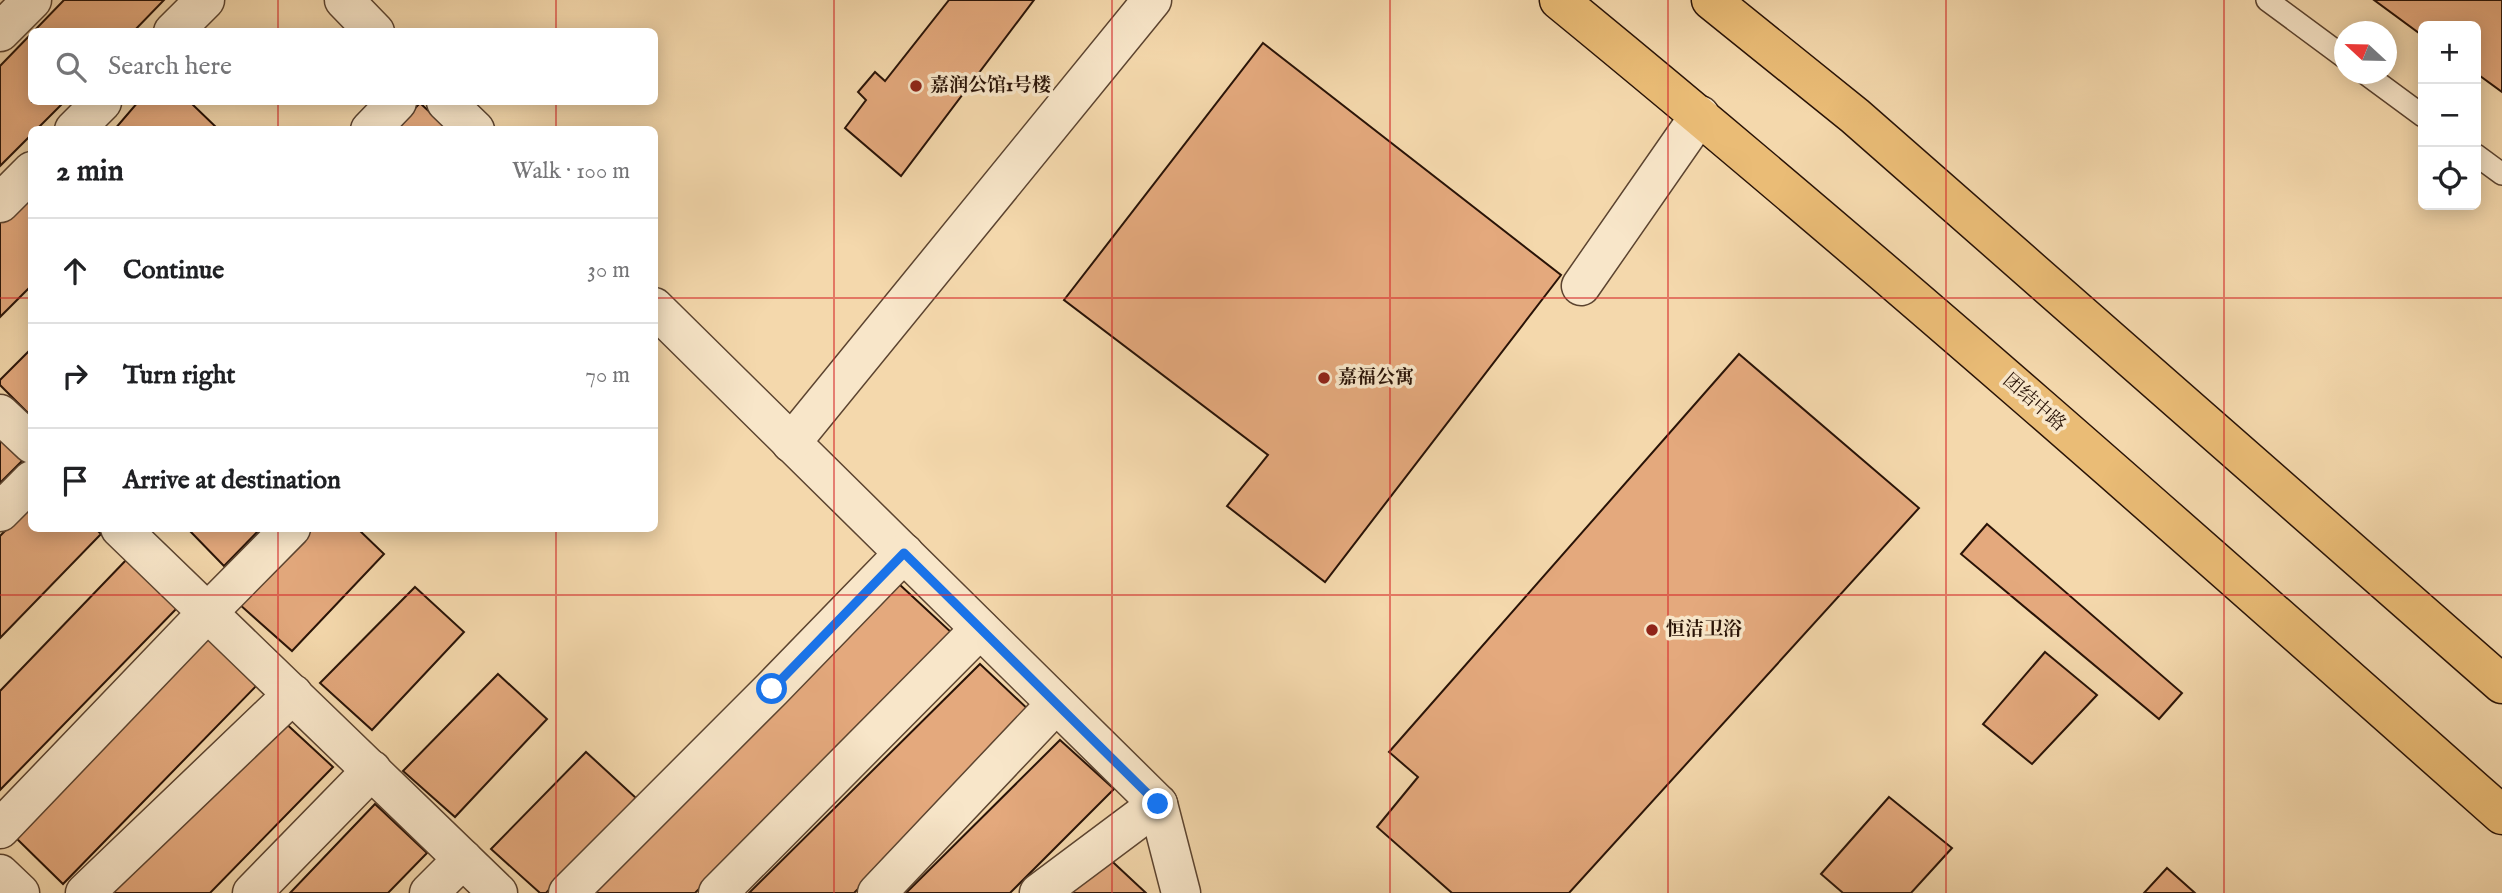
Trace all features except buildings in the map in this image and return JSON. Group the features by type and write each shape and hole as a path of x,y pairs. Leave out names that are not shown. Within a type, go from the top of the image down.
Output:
{"main road":[{"name":"团结中路","path":"1559,0 1700,115 2184,533 2502,815"},
{"path":"1711,0 1855,116 2502,684"}],"street":[{"path":"0,32 32,0"},
{"path":"177,28 205,0"},
{"path":"344,0 372,28"},
{"path":"792,443 1152,0"},
{"path":"78,126 99,105"},
{"path":"374,126 394,105"},
{"path":"449,105 471,126"},
{"path":"1581,286 1700,115"},
{"path":"0,203 28,176"},
{"path":"658,311 1158,804 1181,893"},
{"path":"0,414 28,440"},
{"path":"0,512 28,484"},
{"path":"124,532 498,893"},
{"path":"0,829 287,532"},
{"path":"568,893 904,553"},
{"path":"718,893 980,629"},
{"path":"85,893 293,694"},
{"path":"877,893 1056,704"},
{"path":"252,893 372,770"},
{"path":"1039,893 1158,804"},
{"path":"429,893 463,859"},
{"path":"0,874 20,893"}],"lane":[{"path":"2267,0 2334,50"},
{"path":"2380,84 2418,112"},
{"path":"2481,159 2502,174"}],"place":[{"name":"嘉润公馆1号楼","path":"916,86"},
{"name":"嘉福公寓","path":"1324,378"},
{"name":"恒洁卫浴","path":"1652,630"}],"route":[{"path":"772,689 904,553 1158,804"}]}
